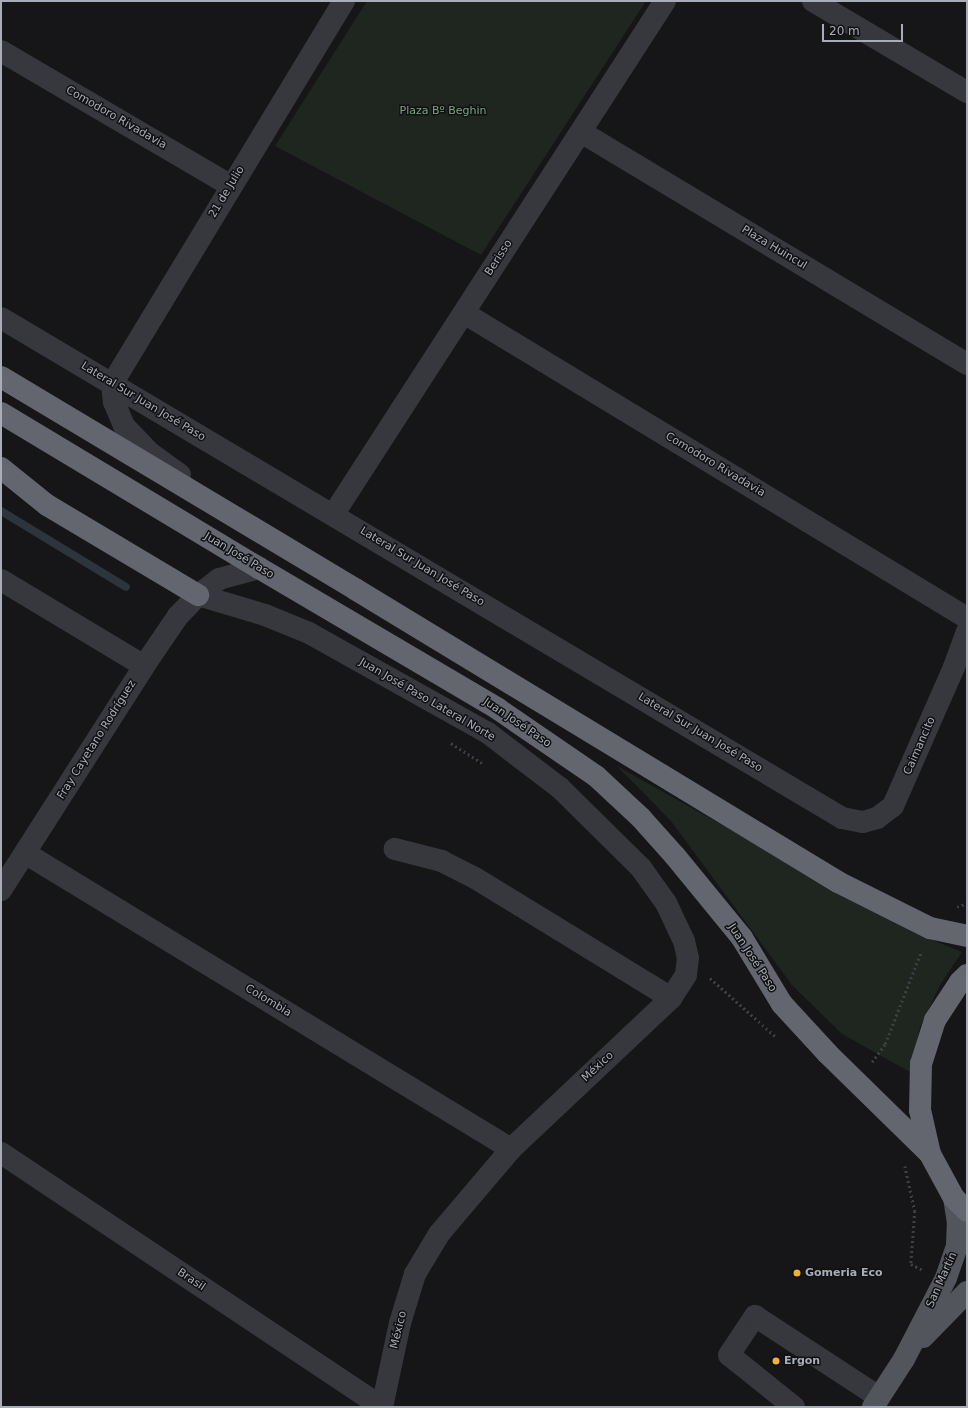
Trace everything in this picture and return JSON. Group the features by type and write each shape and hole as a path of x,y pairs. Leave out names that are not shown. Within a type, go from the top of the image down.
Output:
{"highway":[{"path":"1,377 838,882 930,928 967,936"},
{"name":"Juan José Paso","path":"1,413 498,709 596,776 641,818 675,856 742,938 782,1004 828,1053 930,1154"},
{"path":"1,468 47,505 198,595"},
{"name":"San Martín","path":"960,1205 930,1154 920,1110 921,1064 935,1020 960,982 967,975"}],"main road":[{"name":"San Martín","path":"876,1402 904,1359 944,1281 957,1246 960,1205"},
{"name":"San Martín","path":"904,1359 967,1292"}],"street":[{"name":"Berisso","path":"333,515 665,1"},
{"path":"813,1 967,92"},
{"name":"21 de Julio","path":"112,384 343,2"},
{"name":"Comodoro Rivadavia","path":"1,51 231,186"},
{"name":"Plaza Huincul","path":"581,132 967,364"},
{"name":"Comodoro Rivadavia","path":"464,313 967,618"},
{"name":"Lateral Sur Juan José Paso","path":"1,318 842,818"},
{"path":"112,384 114,402 124,426 150,453 237,518"},
{"name":"Fray Cayetano Rodríguez","path":"1,890 144,666 178,616 198,595 219,579 259,568"},
{"path":"1,580 144,666"},
{"name":"Juan José Paso Lateral Norte","path":"198,595 265,615 309,633 488,733 560,788 641,868 666,903 684,941 688,958 686,975 671,998"},
{"name":"Caimancito","path":"842,818 863,822 877,818 893,806 954,667 967,632"},
{"path":"395,849 442,861 475,878 671,998"},
{"name":"Colombia","path":"25,853 511,1149"},
{"name":"México","path":"382,1407 400,1323 415,1274 439,1234 511,1149 671,998"},
{"name":"Brasil","path":"1,1153 382,1407"},
{"path":"794,1407 729,1355 755,1316 876,1402"}],"path":[{"path":"448,742 488,766"},
{"path":"855,1079 871,1063 885,1044 930,928 947,913 967,903"},
{"path":"688,958 780,1040"},
{"path":"902,1160 908,1174 915,1211 911,1264 944,1281"}],"green space":[{"name":"Plaza Bº Beghin","path":"367,1 646,1 481,255 275,146"},
{"path":"617,766 911,931 962,952 940,985 920,1027 910,1072 842,1034 792,985 671,821"}],"waterway":[{"path":"1,511 126,587"}],"place":[{"name":"Gomeria Eco","path":"797,1273"},
{"name":"Ergon","path":"776,1361"}]}
